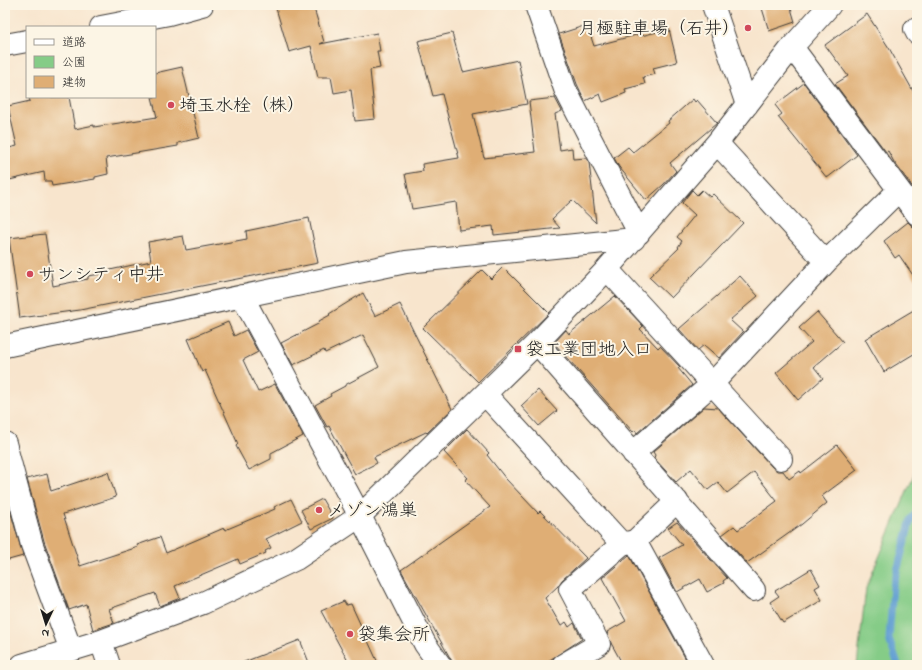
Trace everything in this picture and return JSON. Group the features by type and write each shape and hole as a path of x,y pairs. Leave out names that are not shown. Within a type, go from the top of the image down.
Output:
{"street":[{"path":"106,26 169,14 202,5"},
{"path":"536,5 564,89 636,236"},
{"path":"713,5 747,105"},
{"path":"22,665 101,641 203,603 296,559 360,516 537,343 607,269 717,143 792,47 830,5"},
{"path":"5,45 26,41"},
{"path":"633,453 712,384 826,262 911,203 792,47"},
{"path":"717,143 826,262"},
{"path":"5,346 406,262 636,236"},
{"path":"607,269 781,459"},
{"path":"242,296 360,516 424,644 440,665"},
{"path":"537,343 754,590"},
{"path":"485,394 628,542 703,665"},
{"path":"5,443 32,545 71,650"},
{"path":"563,665 599,644 570,589 677,501"},
{"path":"101,641 109,665"}],"green space":[{"path":"917,467 917,665 857,665 866,588"}],"building":[{"path":"275,5 313,5 324,42 320,44 377,33 380,51 377,51 380,68 370,70 375,119 355,121 351,90 334,93 331,77 318,77 311,46 289,52"},
{"path":"761,5 790,5 795,22 769,31"},
{"path":"867,14 889,48 917,98 917,193 894,162 888,151 886,152 835,84 848,76 825,45"},
{"path":"587,25 594,46 640,34 641,36 669,29 677,62 653,68 655,74 643,77 645,84 625,89 626,93 603,102 600,94 585,101 577,84 559,34"},
{"path":"452,33 463,72 518,60 527,104 473,114 484,158 535,152 529,101 555,98 562,111 555,114 560,150 572,148 573,159 586,158 589,162 596,223 572,200 552,219 560,228 494,235 493,226 459,230 456,202 412,209 405,174 423,171 422,164 459,158 442,94 433,96 418,41"},
{"path":"182,67 199,138 178,143 178,146 106,158 108,174 95,177 95,179 52,186 51,181 45,181 44,172 5,181 5,149 17,146 8,106 30,101 29,98 69,98 75,129 94,125 94,127 157,117 152,98 156,98 156,73"},
{"path":"804,83 857,155 827,178 778,117 782,114 775,105"},
{"path":"693,99 695,102 697,100 717,123 670,163 676,171 646,200 619,167 614,158 628,147 633,152 669,123 668,121"},
{"path":"692,190 697,195 702,190 710,197 713,194 743,223 671,298 649,277 679,248 678,247 682,241 677,237 695,215 682,203"},
{"path":"309,218 318,263 80,310 20,318 9,238 45,234 53,286 88,279 88,276 101,274 101,272 151,261 148,242 183,236 186,250 247,239 246,231"},
{"path":"908,222 917,231 917,281 899,255 895,258 884,241"},
{"path":"503,267 549,313 478,382 423,328 482,270 491,279"},
{"path":"740,276 758,296 730,320 743,332 719,358 704,345 698,350 679,329"},
{"path":"363,293 375,316 400,304 452,409 427,433 426,432 374,457 377,463 355,474 329,426 327,427 315,405 331,396 330,394 345,385 379,367 363,335 325,353 324,350 293,365 281,343 320,323 319,321 330,315 329,314"},
{"path":"615,296 643,326 640,329 658,348 660,346 680,367 678,368 692,385 637,433 635,430 633,432 554,343 566,330 569,334"},
{"path":"917,308 917,352 884,372 865,339"},
{"path":"817,312 843,342 814,367 823,378 798,400 776,373 812,342 799,328"},
{"path":"228,322 234,336 246,330 258,352 243,360 258,392 275,384 303,436 271,453 271,459 249,470 236,446 238,444 205,370 202,372 188,339"},
{"path":"538,390 557,411 539,426 521,406"},
{"path":"704,407 718,408 772,467 777,471 783,471 789,479 800,471 801,473 837,445 857,470 822,496 827,503 802,524 747,563 722,535 734,526 738,530 777,501 754,472 727,493 718,482 708,490 691,469 676,482 654,458 655,455 653,452"},
{"path":"467,429 489,453 487,455 506,479 538,513 540,511 586,558 545,598 561,626 566,622 569,627 574,623 582,639 542,665 454,665 401,570 490,507 465,480 468,478 444,452"},
{"path":"108,472 116,497 63,514 80,566 138,547 137,545 160,537 166,553 224,528 225,530 275,509 274,507 291,499 302,521 266,539 271,548 265,551 266,553 240,564 238,559 175,586 180,598 160,606 155,593 109,609 114,623 93,630 86,604 69,610 44,541 27,479 47,474 51,491"},
{"path":"5,492 23,556 5,561"},
{"name":"メゾン鴻巣","path":"322,499 333,518 311,529 301,510"},
{"path":"677,522 727,578 723,581 724,583 707,592 700,579 677,592 659,558 682,545 668,528"},
{"path":"629,555 689,665 623,665 611,643 607,632 626,621 602,578"},
{"path":"811,569 820,585 815,588 822,600 783,623 770,602 779,596 775,591"},
{"path":"344,601 346,605 351,604 379,665 350,665 321,611"},
{"path":"300,640 310,665 239,665 239,664"}],"waterway":[{"path":"898,665 889,639 893,586 911,519 917,512"}],"place":[{"name":"月極駐車場（石井）","path":"748,28"},
{"name":"埼玉水栓（株）","path":"171,105"},
{"name":"サンシティ中井","path":"30,274"},
{"name":"袋工業団地入口","path":"518,349"},
{"name":"メゾン鴻巣","path":"319,510"},
{"name":"袋集会所","path":"350,634"}]}
